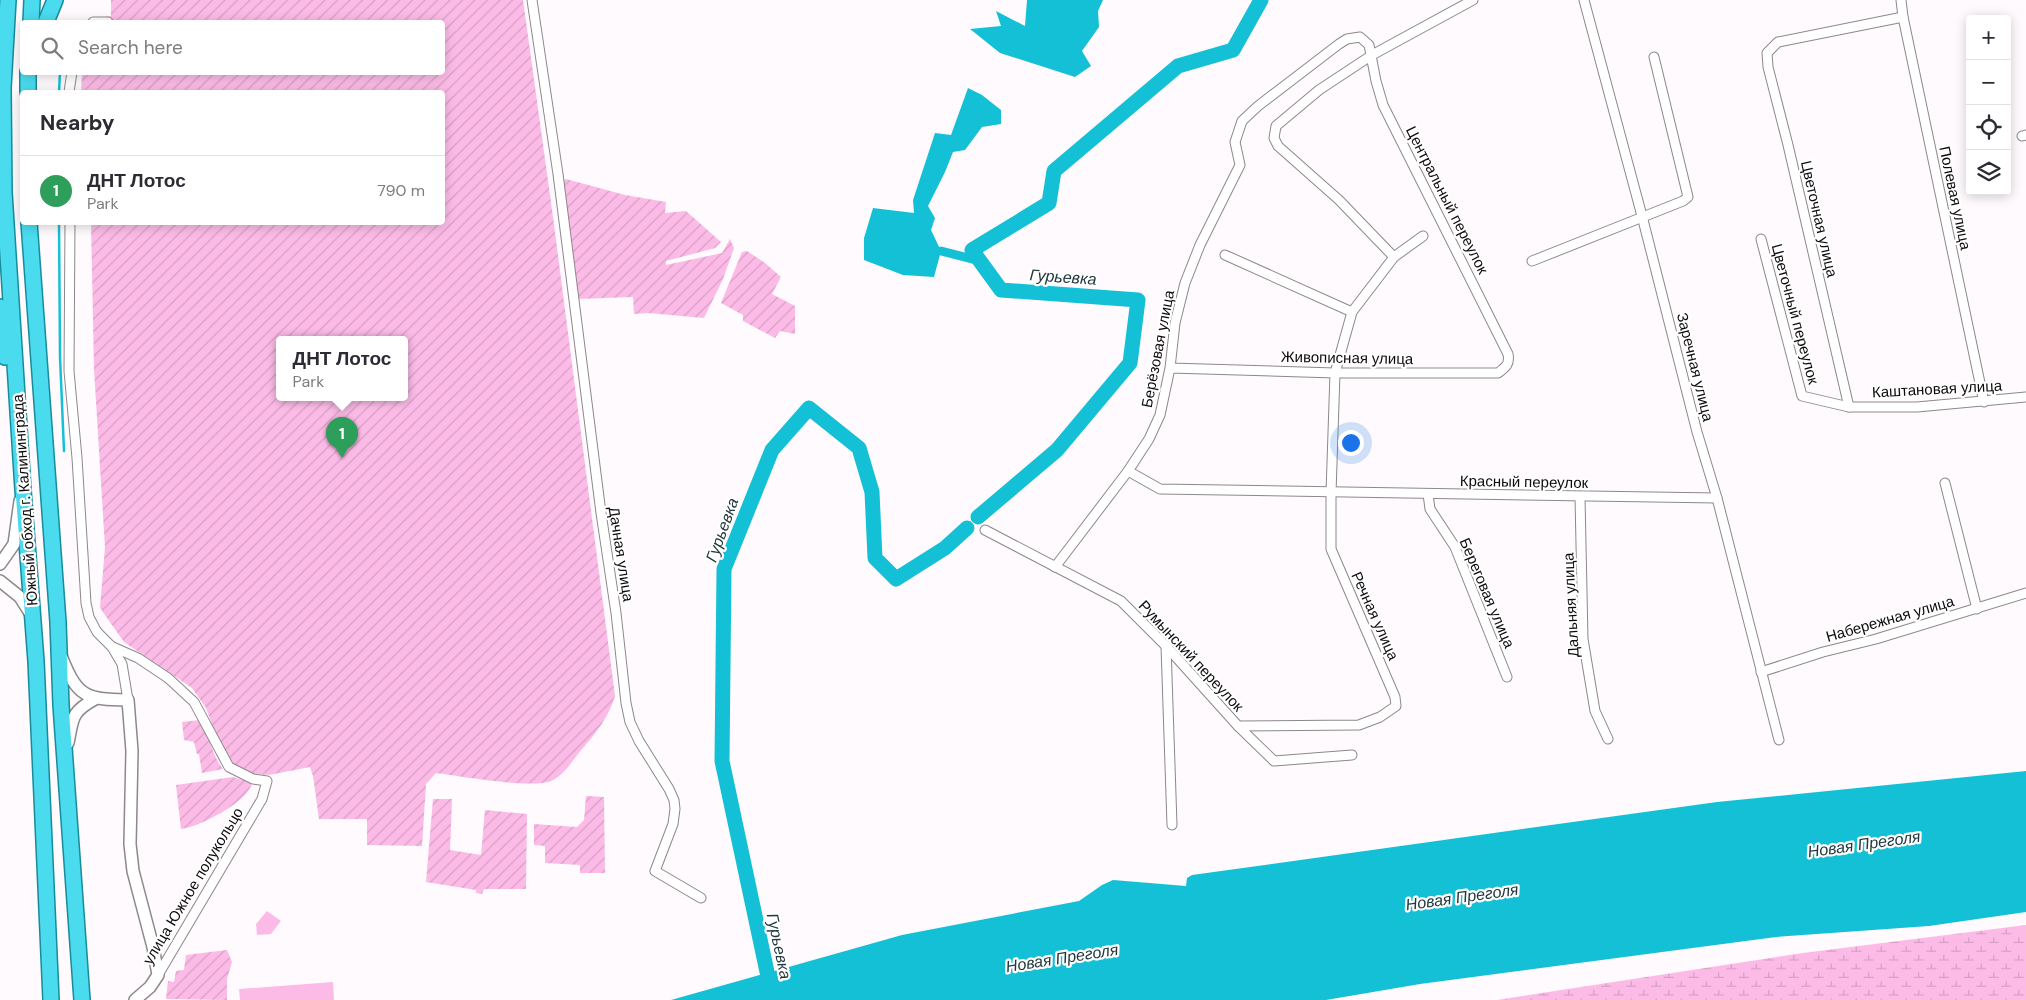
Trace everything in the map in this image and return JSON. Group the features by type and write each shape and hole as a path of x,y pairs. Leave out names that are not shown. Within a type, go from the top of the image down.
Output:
{"highway":[{"name":"Южный обход г. Калининграда","path":"8,0 3,88 4,192 23,490 34,619 52,1000"},
{"path":"31,20 32,0"},
{"path":"47,20 55,0"},
{"path":"28,75 28,90"},
{"name":"Южный обход г. Калининграда","path":"29,225 82,1000"},
{"path":"0,307 22,473"}],"street":[{"name":"Дачная улица","path":"532,0 558,174 601,513 616,613 626,703 630,722 639,741 670,789 674,800 672,824 655,871 701,898"},
{"path":"1394,256 1339,200 1278,146 1274,138 1276,126 1319,90 1372,56 1473,0"},
{"name":"Заречная улица","path":"1584,0 1697,432 1717,498 1779,740"},
{"name":"Полевая улица","path":"1901,0 1984,402"},
{"name":"Цветочная улица","path":"1849,408 1768,67 1767,53 1778,42 1903,17"},
{"name":"Берёзовая улица","path":"1055,566 1128,471 1149,439 1160,415 1170,368 1175,323 1185,283 1200,246 1240,166 1235,142 1242,121 1258,106 1347,38 1360,37 1366,40 1370,44 1372,56"},
{"name":"Центральный переулок","path":"1372,56 1376,81 1383,105 1441,224 1465,266 1508,354"},
{"path":"1532,261 1683,201 1688,197 1654,57"},
{"path":"70,90 72,75"},
{"path":"70,225 70,371 86,603 89,617 97,632 112,647 124,673 132,751 130,851 158,975"},
{"path":"1335,373 1352,312 1394,256 1423,236"},
{"name":"Цветочный переулок","path":"1761,239 1802,396"},
{"path":"1225,255 1352,312"},
{"name":"Живописная улица","path":"1170,368 1335,373 1498,373 1506,367 1509,360 1508,354"},
{"name":"Речная улица","path":"1238,726 1359,725 1380,718 1396,706 1395,696 1331,549 1330,493 1335,373"},
{"name":"Каштановая улица","path":"1802,396 1849,408 1917,407 2026,397"},
{"name":"Красный переулок","path":"1128,471 1160,489 1717,498"},
{"path":"1945,483 1977,609"},
{"path":"0,564 14,544 23,490"},
{"name":"Береговая улица","path":"1428,494 1430,509 1456,547 1507,677"},
{"name":"Дальняя улица","path":"1580,497 1583,639 1595,712 1608,740"},
{"name":"Румынский переулок","path":"985,530 1121,601 1166,646 1238,726 1274,761 1352,755"},
{"path":"0,581 20,597 34,619"},
{"name":"Набережная улица","path":"1761,672 1823,652 1876,639 1977,609 2026,592"},
{"path":"1166,646 1172,825"},
{"name":"улица Южное полукольцо","path":"112,647 138,658 168,678 194,702 229,767 253,779 267,781 262,800 158,975 150,987 135,1000"},
{"path":"59,651 74,683 82,692 95,699 128,700"},
{"path":"64,757 74,716 80,707 95,699"}],"green space":[{"path":"111,0 523,0 615,696 598,730 556,779 528,784 436,773 426,784 422,846 367,845 367,819 319,819 310,767 269,775 243,773 236,770 220,746 206,708 192,688 124,642 100,608 105,547 94,369 91,225 445,225 445,90 81,90 82,75 445,75 445,20 88,20 111,16"},
{"path":"566,179 625,195 666,202 665,213 686,211 721,242 715,248 666,261 666,265 722,253 730,239 734,248 723,279 704,318 648,313 634,314 633,297 578,299 562,181"},
{"path":"747,251 781,277 772,294 795,306 795,334 780,331 775,338 743,321 743,315 721,303 742,252"},
{"path":"200,720 223,769 202,773 199,754 197,754 194,742 184,740 182,722"},
{"path":"233,777 252,783 242,798 210,819 181,829 176,785"},
{"path":"586,796 604,797 605,873 580,873 580,865 545,863 545,846 534,845 534,824 577,827 584,820"},
{"path":"433,799 452,799 450,850 481,855 485,810 527,814 526,889 484,889 482,894 476,893 476,890 426,882"},
{"path":"267,911 281,921 271,934 257,935 256,924"},
{"path":"2026,925 2026,1000 1497,1000 1803,953"},
{"path":"227,950 232,962 227,979 227,1000 166,999 168,981 174,982 176,971 184,970 186,955"},
{"path":"333,982 334,1000 240,1000 239,989"}],"water":[{"path":"1027,0 1103,0 1098,11 1099,27 1082,51 1091,66 1075,77 1000,53 970,29 1001,26 996,11 1025,26"},
{"path":"968,88 982,95 1001,110 1001,124 982,127 965,150 953,152 928,206 935,218 931,230 941,251 934,277 903,275 864,260 864,238 873,208 914,213 913,200 935,133 951,135"},
{"name":"Новая Преголя","path":"2026,771 2026,912 1929,926 1776,937 1420,984 1326,1000 671,1000 902,935 1079,901 1102,885 1113,880 1186,886 1187,878 1192,875 1717,802"}],"waterway":[{"name":"Гурьевка","path":"978,517 1057,450 1130,363 1138,300 1001,290 972,250 1049,203 1054,171 1178,66 1233,50 1261,0"},
{"path":"59,90 60,75"},
{"path":"59,225 60,357 64,451"},
{"path":"941,251 980,261"},
{"name":"Гурьевка","path":"773,1000 722,761 724,569 772,450 809,408 859,448 872,492 875,558 896,579 945,548 967,528"}],"place":[{"name":"ДНТ Лотос","path":"342,458"}]}
